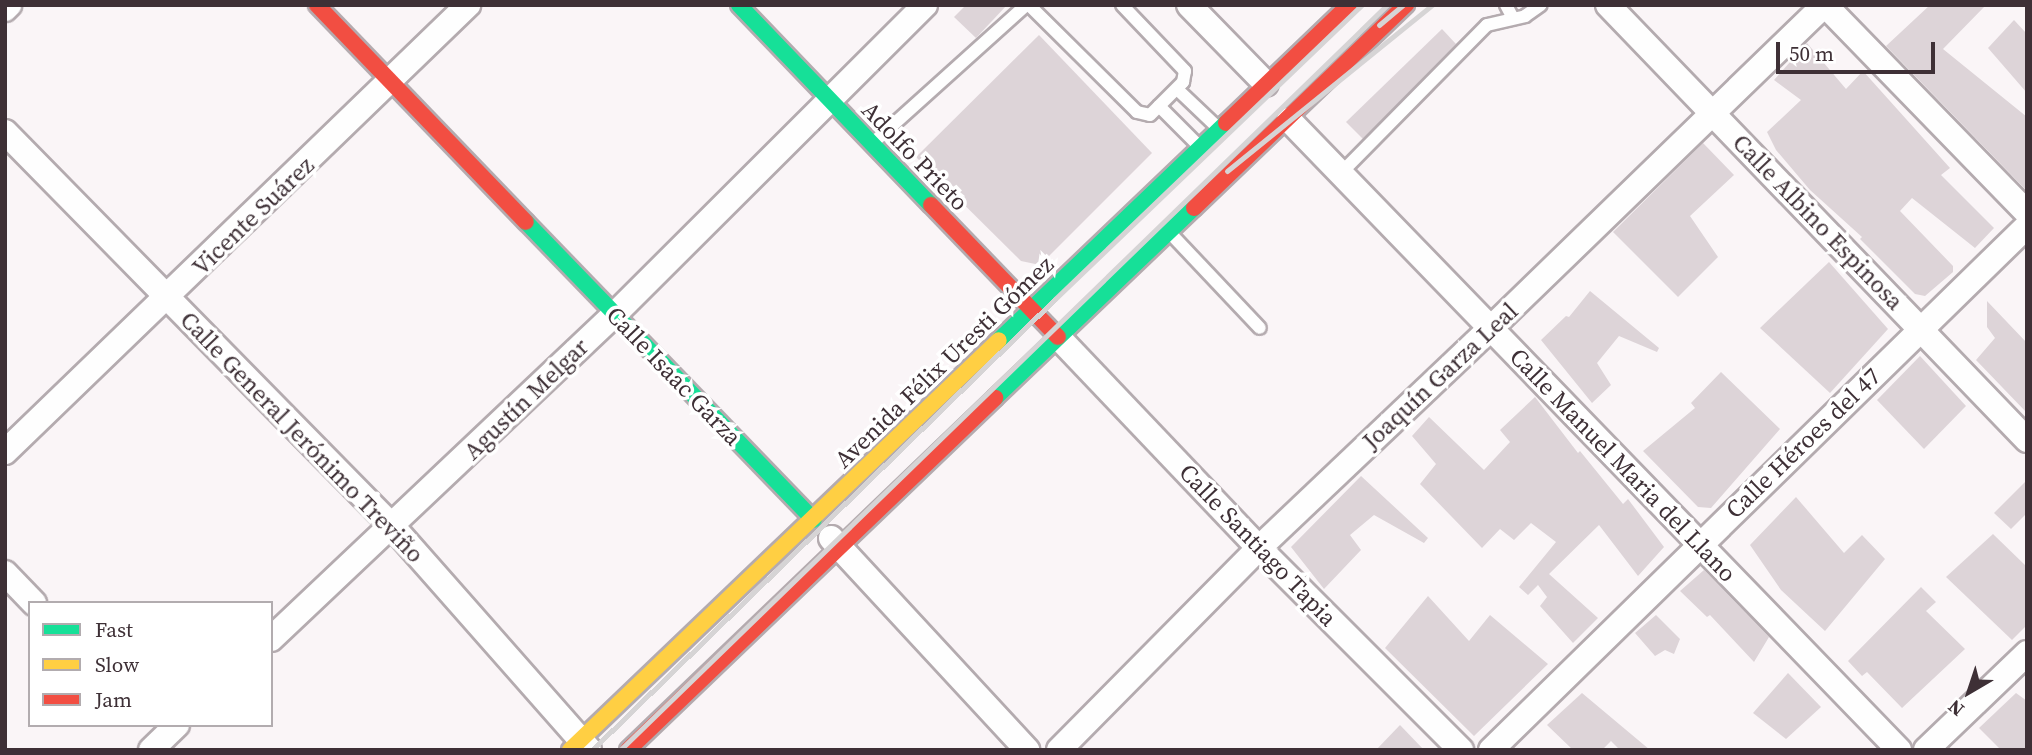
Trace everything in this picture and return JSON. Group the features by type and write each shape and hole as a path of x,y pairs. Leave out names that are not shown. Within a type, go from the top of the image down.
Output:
{"main road":[{"name":"Calle Isaac Garza","path":"317,5 814,520"},
{"name":"Adolfo Prieto","path":"739,5 1058,337"},
{"name":"Avenida Félix Uresti Gómez","path":"580,747 1030,308 1201,148 1331,15 1349,5"},
{"path":"628,750 1058,337 1289,120 1406,5"}],"street":[{"name":"Vicente Suárez","path":"5,452 167,299 468,5"},
{"name":"Agustín Melgar","path":"273,637 393,527 614,315 925,5"},
{"path":"1189,5 1266,83"},
{"name":"Calle Albino Espinosa","path":"1608,5 2027,440"},
{"path":"1824,5 2027,213"},
{"name":"Joaquín Garza Leal","path":"1059,750 1259,548 1491,328 1824,5"},
{"name":"Calle Manuel Maria del Llano","path":"1289,120 1899,750"},
{"name":"Calle General Jerónimo Treviño","path":"5,132 393,527 580,747"},
{"name":"Calle Héroes del 47","path":"1491,750 2027,226"},
{"name":"Calle Santiago Tapia","path":"1058,337 1259,548 1461,750"},
{"name":"Calle Isaac Garza","path":"814,520 1027,750"},
{"path":"5,573 32,601"},
{"path":"1926,750 2027,653"}],"lane":[{"path":"871,145 1027,5 1137,111 1150,114 1177,89 1186,76 1181,64 1122,5"},
{"path":"1506,5 1513,18"},
{"path":"1341,173 1487,24 1525,16 1541,5"},
{"path":"1177,89 1219,130"},
{"path":"1159,106 1201,148"},
{"path":"1170,232 1260,328"}],"building":[{"path":"966,5 1007,5 976,38 954,17"},
{"path":"1930,5 1986,5 1943,49 2027,117 2027,191 1886,46"},
{"path":"2014,20 2027,34 2027,93 1988,48"},
{"path":"1442,29 1456,44 1363,139 1346,122"},
{"path":"1039,35 1152,153 1040,265 1021,261 916,157"},
{"path":"1807,43 1846,89 1863,71 1950,168 1941,175 1994,228 1975,248 1912,198 1900,211 1953,266 1953,272 1925,296 1915,294 1860,239 1862,237 1810,190 1776,150 1767,132 1801,100 1774,80"},
{"path":"1703,143 1734,175 1690,216 1718,257 1678,297 1613,232"},
{"path":"1829,262 1888,329 1830,393 1760,328"},
{"path":"1590,291 1659,348 1657,352 1619,336 1597,363 1611,385 1592,403 1541,340 1566,316 1569,317"},
{"path":"1987,301 2027,343 2027,413 1976,360 1995,338 1987,327"},
{"path":"1920,356 1966,406 1924,449 1877,400"},
{"path":"1721,372 1780,429 1711,508 1698,507 1643,451 1695,408 1691,403"},
{"path":"1535,397 1578,453 1580,451 1623,504 1628,499 1664,547 1638,576 1599,525 1549,574 1598,618 1573,643 1540,606 1547,597 1538,585 1528,595 1519,587 1556,542 1531,523 1514,540 1500,529 1482,548 1420,484 1436,464 1412,436 1429,417 1484,470 1510,442 1500,430"},
{"path":"1361,476 1428,538 1424,543 1374,515 1350,535 1361,550 1324,589 1291,547"},
{"path":"2027,480 2027,513 2011,529 1994,513"},
{"path":"1796,497 1844,553 1862,535 1885,559 1825,631 1781,590 1750,545"},
{"path":"1993,534 2027,567 2027,625 2012,640 1946,577"},
{"path":"1704,570 1769,637 1754,662 1710,615 1707,617 1680,591"},
{"path":"1921,587 1936,602 1926,611 1965,649 1902,708 1867,672 1862,676 1848,661"},
{"path":"1428,596 1469,641 1490,615 1548,664 1474,736 1385,648"},
{"path":"1656,615 1680,639 1674,654 1665,650 1655,656 1635,633"},
{"path":"1788,673 1821,707 1786,739 1753,713"},
{"path":"1582,693 1650,750 1620,750 1611,741 1602,750 1573,750 1547,725"},
{"path":"2016,693 2027,701 2027,750 2001,750 1979,728"},
{"path":"1400,725 1424,750 1376,750"}],"railway":[{"path":"592,750 1055,299 1362,5"},
{"path":"620,750 1387,5"},
{"path":"1379,25 1403,5"},
{"path":"1227,171 1432,5"}],"traffic: fast":[{"path":"739,5 931,205"},
{"path":"999,340 1226,123"},
{"path":"995,398 1194,208"},
{"path":"526,222 814,520"}],"traffic: slow":[{"path":"570,750 999,340"}],"traffic: jam":[{"path":"317,5 526,222"},
{"path":"1226,123 1349,5"},
{"path":"1194,208 1406,5"},
{"path":"931,205 1058,337"},
{"path":"628,750 995,398"}]}
